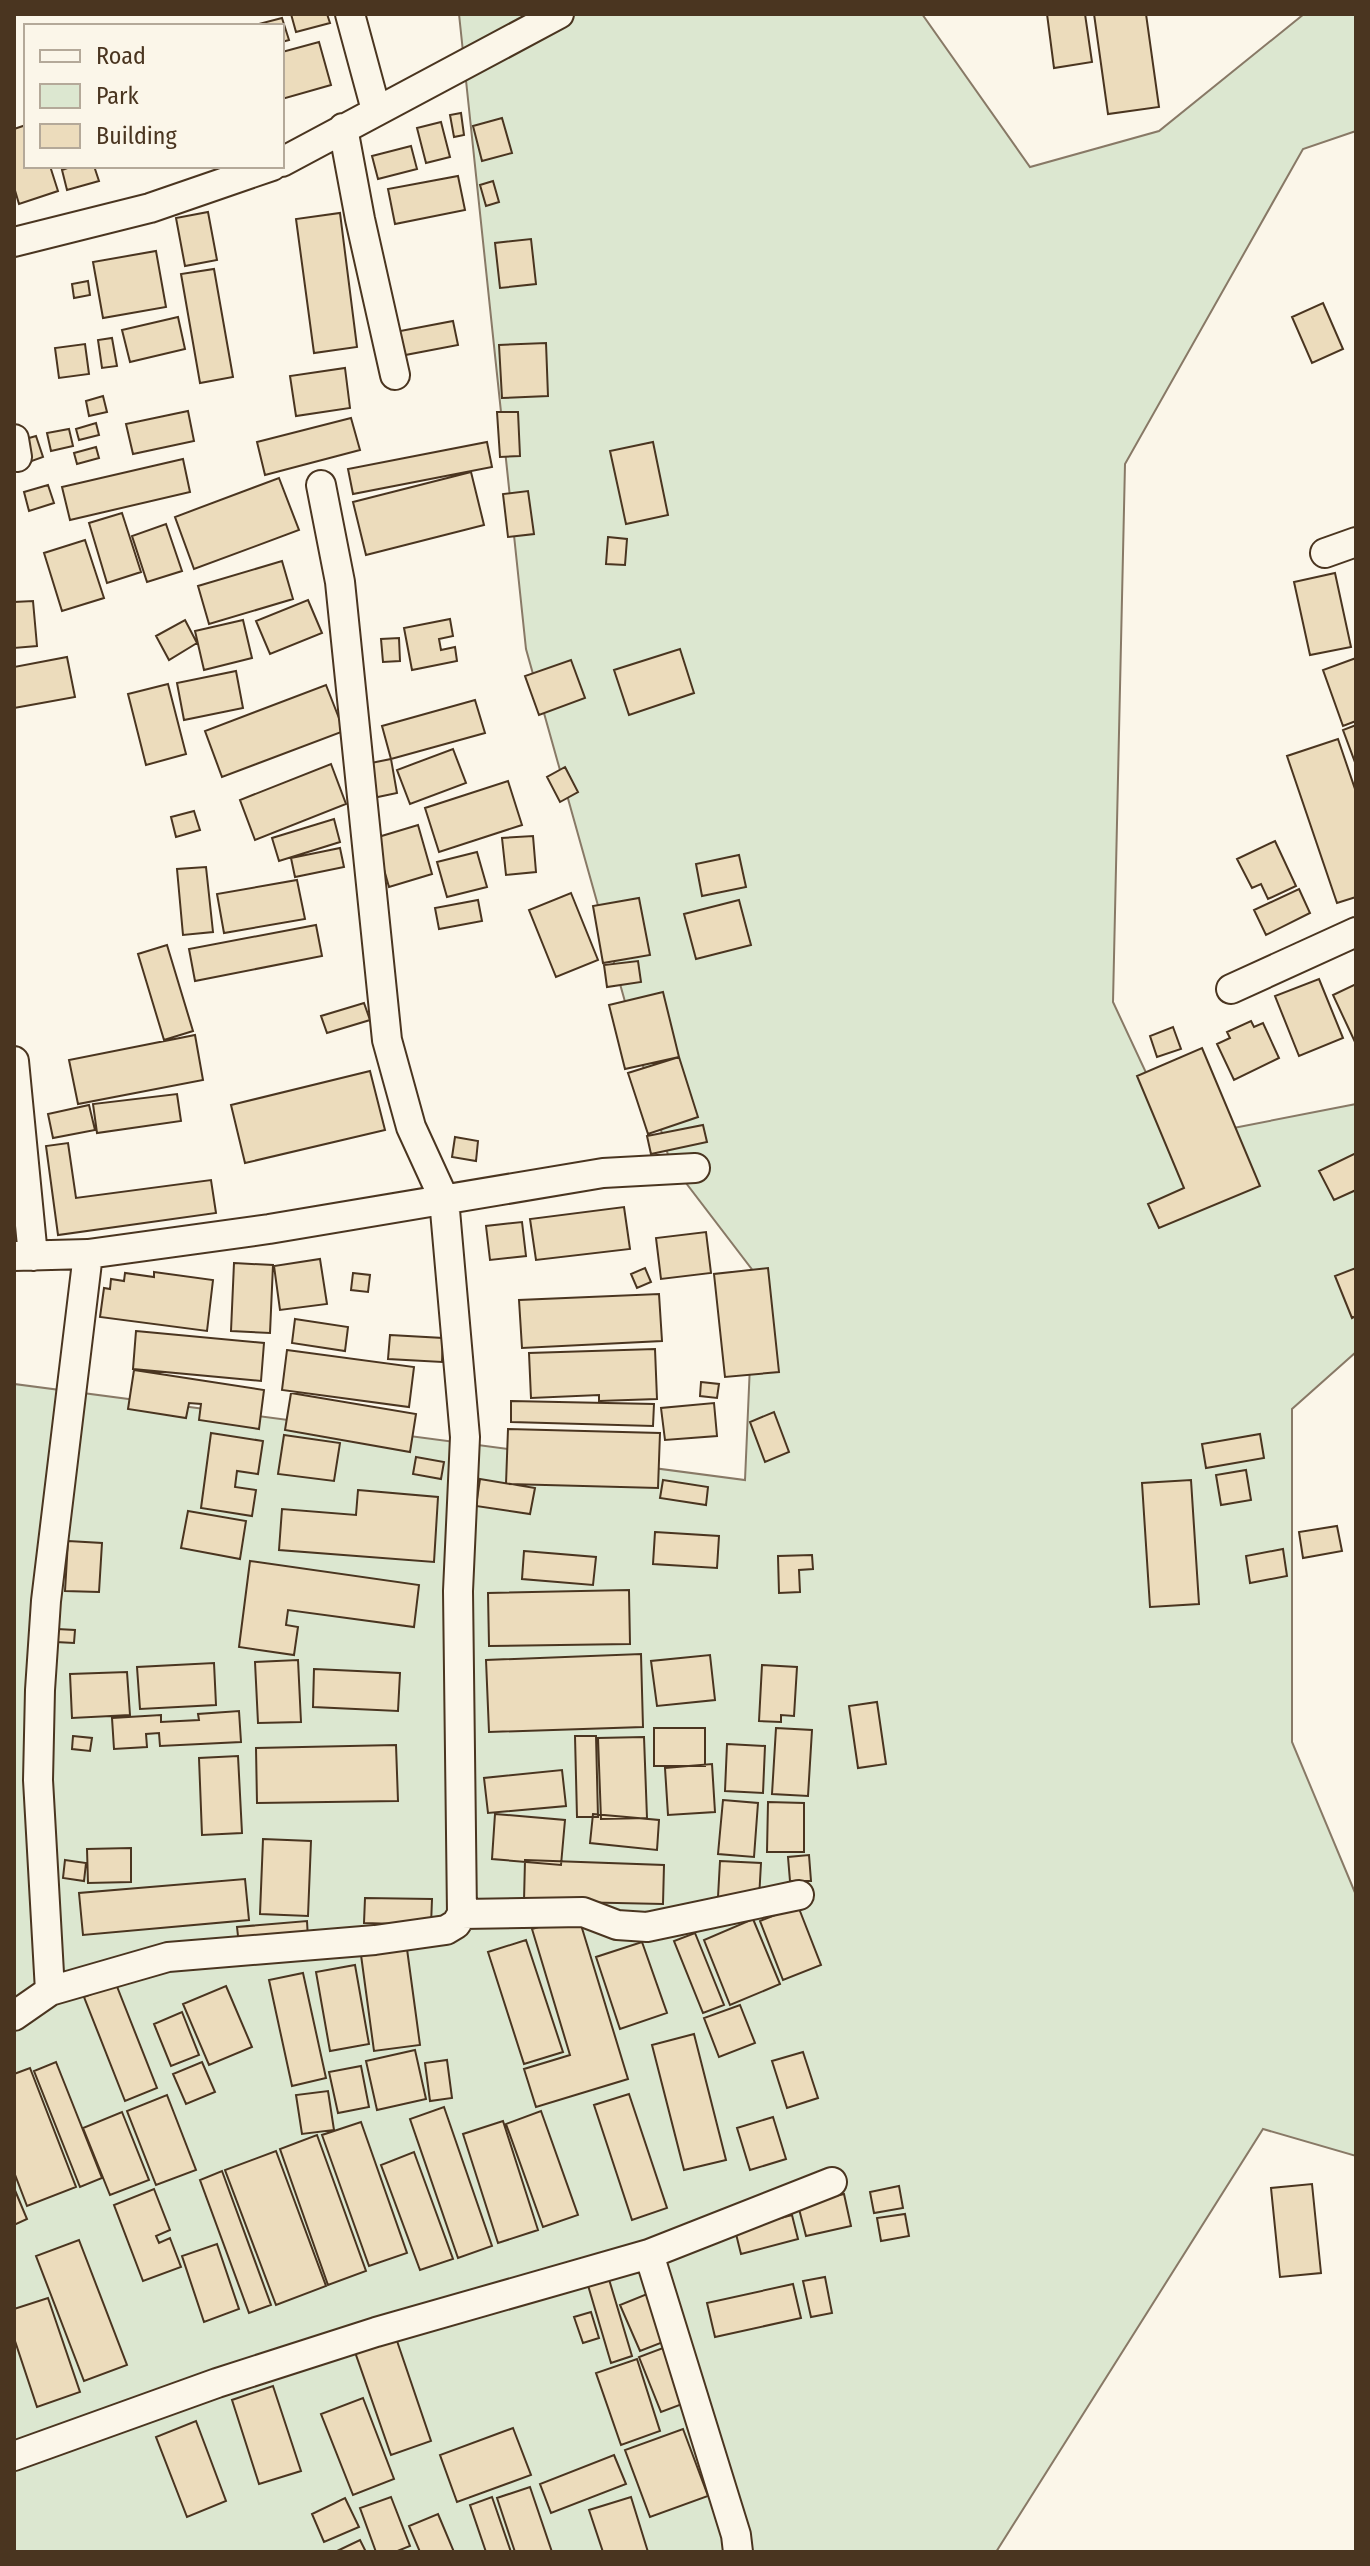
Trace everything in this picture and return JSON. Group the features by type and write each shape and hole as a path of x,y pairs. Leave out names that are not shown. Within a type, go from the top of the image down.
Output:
{"street":[{"path":"350,14 376,110"},
{"path":"284,161 559,14"},
{"path":"343,128 395,375"},
{"path":"14,242 150,208 266,168"},
{"path":"14,2016 50,1991 168,1957 375,1940 446,1930 456,1924 462,1914 458,1591 465,1437 444,1199 411,1127 387,1040 340,582 321,485"},
{"path":"1325,553 1356,542"},
{"path":"1231,989 1356,932"},
{"path":"14,1061 24,1256 88,1254 269,1229 603,1173 695,1168"},
{"path":"50,1991 38,1780 40,1690 46,1601 88,1254"},
{"path":"462,1914 583,1912 617,1925 647,1927 799,1895"},
{"path":"14,2456 217,2383 333,2346 649,2254 832,2182"},
{"path":"649,2254 736,2535 738,2552"}],"green space":[{"path":"459,14 922,14 1030,167 1159,131 1304,14 1356,14 1356,131 1303,149 1125,464 1113,1002 1177,1139 1356,1104 1356,1352 1292,1409 1292,1742 1356,1895 1356,2156 1263,2129 996,2552 14,2552 14,1384 745,1480 754,1272 670,1162 526,649"}],"building":[{"path":"291,14 327,14 330,23 296,32"},
{"path":"1047,14 1085,14 1092,62 1054,68"},
{"path":"1094,14 1146,14 1159,107 1108,114"},
{"path":"282,18 284,24 259,24"},
{"path":"284,24 289,40 284,41"},
{"path":"319,42 331,85 284,98 284,51"},
{"path":"461,113 464,135 454,137 450,115"},
{"path":"502,118 512,153 482,161 473,126"},
{"path":"441,122 450,157 426,163 417,128"},
{"path":"24,126 24,168 51,168 58,191 19,204 14,187 14,129"},
{"path":"411,146 417,169 378,179 372,156"},
{"path":"95,168 99,181 67,190 62,170"},
{"path":"458,176 465,210 395,224 388,189"},
{"path":"493,181 499,202 486,206 480,185"},
{"path":"208,212 217,260 185,266 176,218"},
{"path":"340,213 357,347 314,353 296,219"},
{"path":"531,239 536,284 500,288 495,243"},
{"path":"156,251 166,307 103,318 93,262"},
{"path":"214,269 233,377 200,383 181,274"},
{"path":"88,281 90,295 74,298 72,284"},
{"path":"1323,303 1343,349 1312,363 1292,317"},
{"path":"178,317 185,349 130,362 122,330"},
{"path":"453,321 458,345 400,356 395,332"},
{"path":"112,338 117,366 102,368 98,340"},
{"path":"546,343 548,396 502,398 499,345"},
{"path":"85,344 89,374 59,378 55,348"},
{"path":"345,368 350,408 296,416 290,376"},
{"path":"103,396 107,412 89,416 86,401"},
{"path":"188,411 194,441 133,454 126,424"},
{"path":"497,412 518,412 520,456 500,457"},
{"path":"351,418 360,450 265,475 257,442"},
{"path":"96,423 99,435 79,440 76,429"},
{"path":"69,429 73,446 51,451 47,433"},
{"path":"36,436 43,457 29,462 22,440"},
{"path":"487,442 492,467 353,494 348,469"},
{"path":"653,442 668,515 626,524 610,451"},
{"path":"96,447 99,458 77,464 74,453"},
{"path":"183,459 190,492 70,520 62,487"},
{"path":"471,472 484,525 366,555 353,502"},
{"path":"279,478 299,530 194,569 175,517"},
{"path":"48,485 54,503 29,511 24,492"},
{"path":"528,491 534,534 508,537 503,494"},
{"path":"122,513 141,572 107,583 89,523"},
{"path":"166,524 182,571 147,582 132,536"},
{"path":"608,537 627,539 625,565 606,564"},
{"path":"85,540 104,598 62,611 44,553"},
{"path":"282,561 293,599 209,624 198,586"},
{"path":"1335,573 1351,647 1310,655 1294,582"},
{"path":"308,600 322,633 270,654 256,621"},
{"path":"33,601 37,646 14,648 14,602"},
{"path":"450,619 453,636 439,639 441,650 455,647 457,661 412,670 404,628"},
{"path":"185,620 197,643 169,660 156,636"},
{"path":"243,620 252,658 204,670 195,631"},
{"path":"399,638 400,661 383,662 381,639"},
{"path":"680,649 694,693 629,715 614,670"},
{"path":"67,657 75,697 14,708 14,667"},
{"path":"1356,658 1356,721 1343,726 1323,670"},
{"path":"571,660 585,698 539,715 525,676"},
{"path":"236,671 243,708 184,720 177,683"},
{"path":"168,684 186,754 146,765 128,694"},
{"path":"326,685 344,731 222,777 205,731"},
{"path":"475,700 485,733 391,759 382,726"},
{"path":"1356,725 1356,765 1343,730"},
{"path":"1338,739 1356,792 1356,897 1337,903 1287,756"},
{"path":"453,749 466,783 410,804 397,770"},
{"path":"391,759 397,793 373,798 366,764"},
{"path":"331,764 346,804 255,840 240,800"},
{"path":"565,767 578,792 560,802 547,777"},
{"path":"508,781 522,825 439,852 425,808"},
{"path":"194,811 200,830 176,837 171,817"},
{"path":"334,819 340,842 279,861 272,838"},
{"path":"418,825 432,874 389,887 375,838"},
{"path":"533,836 536,872 506,875 502,838"},
{"path":"1275,841 1296,886 1268,899 1261,884 1252,888 1237,859"},
{"path":"340,848 344,867 295,877 291,858"},
{"path":"477,852 487,887 447,897 437,862"},
{"path":"739,855 746,887 702,896 696,864"},
{"path":"206,867 213,932 183,935 177,869"},
{"path":"297,880 305,919 224,933 217,894"},
{"path":"1299,889 1310,913 1266,935 1254,910"},
{"path":"571,893 598,960 556,977 529,910"},
{"path":"639,898 650,955 603,963 593,906"},
{"path":"478,900 482,921 439,929 435,908"},
{"path":"739,900 751,945 696,959 684,914"},
{"path":"316,925 322,956 195,981 189,949"},
{"path":"167,945 193,1031 164,1040 138,954"},
{"path":"638,961 641,982 607,987 604,965"},
{"path":"1319,979 1343,1038 1299,1056 1275,996"},
{"path":"1356,984 1356,1041 1355,1042 1333,995"},
{"path":"663,992 679,1057 625,1069 609,1005"},
{"path":"364,1003 370,1020 327,1033 321,1016"},
{"path":"1251,1021 1254,1027 1263,1023 1279,1058 1234,1080 1217,1044 1230,1038 1227,1032"},
{"path":"1173,1027 1181,1049 1157,1057 1150,1036"},
{"path":"195,1035 203,1080 78,1104 69,1060"},
{"path":"1202,1048 1260,1186 1159,1228 1148,1204 1184,1188 1137,1076"},
{"path":"679,1057 698,1117 648,1134 628,1073"},
{"path":"370,1071 385,1130 245,1163 231,1105"},
{"path":"177,1094 181,1121 97,1133 93,1104"},
{"path":"89,1105 95,1130 53,1138 48,1114"},
{"path":"703,1125 707,1142 651,1154 647,1136"},
{"path":"455,1137 478,1141 476,1161 452,1157"},
{"path":"68,1143 76,1198 211,1180 216,1213 58,1235 46,1146"},
{"path":"1356,1153 1356,1190 1334,1200 1319,1171"},
{"path":"624,1207 630,1249 536,1260 530,1219"},
{"path":"522,1222 526,1256 490,1260 486,1226"},
{"path":"706,1232 711,1273 661,1279 656,1238"},
{"path":"320,1259 327,1304 280,1310 274,1266"},
{"path":"234,1263 273,1265 270,1333 231,1331"},
{"path":"645,1268 651,1282 637,1288 631,1274"},
{"path":"768,1268 779,1372 725,1377 714,1274"},
{"path":"1356,1268 1356,1316 1352,1318 1335,1276"},
{"path":"154,1272 213,1280 207,1331 100,1317 104,1288 110,1289 111,1279 124,1281 125,1273 154,1277"},
{"path":"353,1273 370,1275 368,1292 351,1290"},
{"path":"659,1294 662,1341 522,1348 519,1300"},
{"path":"295,1319 348,1327 345,1351 292,1343"},
{"path":"136,1331 264,1343 261,1381 133,1369"},
{"path":"390,1335 443,1338 442,1362 388,1359"},
{"path":"655,1349 657,1399 599,1401 599,1395 531,1398 529,1353"},
{"path":"287,1350 414,1367 409,1407 282,1390"},
{"path":"134,1370 264,1390 259,1429 199,1420 201,1404 189,1403 186,1418 128,1409"},
{"path":"701,1382 719,1384 717,1398 700,1396"},
{"path":"291,1393 416,1414 410,1452 285,1430"},
{"path":"511,1401 654,1404 653,1426 511,1422"},
{"path":"714,1403 717,1436 665,1440 661,1408"},
{"path":"774,1412 789,1452 765,1462 750,1422"},
{"path":"508,1429 660,1433 658,1488 506,1484"},
{"path":"211,1433 263,1441 258,1474 237,1471 235,1487 256,1490 252,1516 201,1508"},
{"path":"1260,1434 1264,1458 1206,1468 1202,1444"},
{"path":"284,1435 340,1443 334,1481 278,1474"},
{"path":"416,1457 444,1462 441,1479 413,1474"},
{"path":"1246,1470 1251,1500 1221,1505 1216,1475"},
{"path":"480,1479 535,1488 530,1514 476,1506"},
{"path":"663,1480 708,1487 706,1505 660,1498"},
{"path":"1191,1480 1199,1604 1150,1607 1142,1483"},
{"path":"358,1490 438,1497 434,1562 279,1550 282,1509 356,1515"},
{"path":"188,1511 246,1521 240,1559 181,1548"},
{"path":"1337,1526 1342,1551 1303,1558 1299,1532"},
{"path":"655,1532 719,1536 717,1568 653,1564"},
{"path":"68,1541 102,1543 99,1592 65,1591"},
{"path":"1283,1549 1287,1576 1250,1583 1246,1556"},
{"path":"524,1551 596,1557 593,1585 522,1579"},
{"path":"812,1555 813,1569 799,1570 800,1592 779,1593 778,1556"},
{"path":"250,1561 419,1585 414,1627 288,1610 286,1625 298,1627 294,1655 239,1647"},
{"path":"629,1590 630,1644 489,1646 488,1593"},
{"path":"57,1629 75,1630 74,1643 56,1642"},
{"path":"641,1654 643,1727 489,1732 486,1660"},
{"path":"710,1655 715,1700 657,1706 651,1661"},
{"path":"298,1660 301,1722 258,1723 255,1662"},
{"path":"214,1663 216,1705 140,1709 137,1667"},
{"path":"762,1665 797,1667 794,1716 781,1715 781,1722 759,1721"},
{"path":"314,1669 400,1673 398,1711 313,1707"},
{"path":"127,1672 130,1715 72,1718 70,1674"},
{"path":"877,1702 886,1764 858,1768 849,1706"},
{"path":"239,1711 241,1742 160,1746 159,1733 146,1734 147,1747 114,1749 112,1718 161,1715 161,1722 199,1720 198,1714"},
{"path":"654,1728 705,1728 705,1766 654,1766"},
{"path":"776,1728 812,1730 808,1796 772,1794"},
{"path":"73,1736 92,1738 90,1751 72,1749"},
{"path":"575,1736 596,1736 598,1817 577,1817"},
{"path":"644,1737 647,1818 601,1819 598,1738"},
{"path":"727,1744 765,1746 763,1793 725,1791"},
{"path":"396,1745 398,1801 257,1803 256,1748"},
{"path":"238,1756 242,1833 202,1835 199,1758"},
{"path":"712,1764 715,1812 668,1815 665,1768"},
{"path":"562,1770 566,1806 488,1813 484,1778"},
{"path":"723,1800 758,1803 754,1857 718,1854"},
{"path":"768,1802 804,1803 804,1852 767,1852"},
{"path":"495,1814 565,1820 561,1865 492,1859"},
{"path":"593,1814 659,1820 657,1850 590,1843"},
{"path":"263,1839 311,1841 308,1916 260,1914"},
{"path":"131,1848 131,1882 88,1883 87,1849"},
{"path":"809,1855 811,1881 790,1881 788,1857"},
{"path":"65,1860 86,1863 84,1881 63,1878"},
{"path":"525,1860 664,1865 663,1904 524,1901"},
{"path":"720,1861 761,1863 759,1899 718,1897"},
{"path":"245,1879 249,1920 83,1935 79,1893"},
{"path":"365,1898 432,1899 431,1925 364,1923"},
{"path":"798,1906 821,1965 783,1980 760,1921"},
{"path":"578,1915 628,2079 536,2107 524,2069 570,2055 532,1929"},
{"path":"753,1919 780,1984 730,2005 704,1940"},
{"path":"307,1921 308,1939 239,1945 237,1927"},
{"path":"695,1933 724,2005 703,2013 674,1941"},
{"path":"526,1940 563,2052 524,2064 488,1952"},
{"path":"642,1942 667,2013 620,2029 596,1957"},
{"path":"407,1949 420,2045 374,2051 361,1955"},
{"path":"355,1965 369,2044 330,2051 316,1972"},
{"path":"303,1973 326,2078 292,2086 269,1980"},
{"path":"116,1984 157,2088 125,2101 84,1997"},
{"path":"226,1986 252,2047 209,2065 183,2004"},
{"path":"740,2005 755,2043 719,2057 704,2018"},
{"path":"182,2012 199,2055 171,2066 154,2024"},
{"path":"694,2034 726,2160 684,2170 652,2045"},
{"path":"415,2050 426,2099 377,2110 366,2061"},
{"path":"803,2052 818,2098 787,2108 772,2061"},
{"path":"447,2060 452,2098 430,2101 425,2063"},
{"path":"56,2062 102,2178 80,2187 34,2071"},
{"path":"202,2062 215,2092 186,2104 173,2074"},
{"path":"361,2066 369,2107 338,2113 329,2072"},
{"path":"30,2068 76,2187 27,2206 14,2172 14,2074"},
{"path":"328,2091 334,2130 302,2134 296,2095"},
{"path":"629,2094 667,2208 632,2220 594,2105"},
{"path":"167,2095 196,2170 156,2185 127,2111"},
{"path":"444,2107 492,2246 458,2258 410,2119"},
{"path":"541,2111 578,2215 543,2227 506,2124"},
{"path":"122,2112 149,2180 110,2195 83,2128"},
{"path":"773,2117 786,2159 750,2170 737,2128"},
{"path":"503,2121 538,2230 498,2243 463,2134"},
{"path":"361,2122 407,2253 369,2266 322,2135"},
{"path":"317,2135 366,2271 328,2285 280,2149"},
{"path":"276,2151 326,2286 276,2305 225,2170"},
{"path":"414,2152 453,2259 420,2270 381,2165"},
{"path":"222,2171 271,2305 249,2313 200,2180"},
{"path":"1312,2184 1321,2273 1280,2277 1271,2188"},
{"path":"899,2186 903,2208 874,2213 870,2192"},
{"path":"14,2188 27,2219 14,2225"},
{"path":"154,2189 170,2230 156,2236 159,2243 170,2238 181,2267 143,2281 114,2205"},
{"path":"844,2194 851,2226 806,2236 798,2205"},
{"path":"905,2214 909,2236 881,2241 877,2218"},
{"path":"792,2215 798,2239 741,2254 735,2230"},
{"path":"79,2240 127,2365 84,2381 36,2256"},
{"path":"217,2244 239,2309 204,2322 182,2256"},
{"path":"608,2276 632,2356 611,2363 587,2282"},
{"path":"825,2277 832,2313 811,2317 803,2281"},
{"path":"793,2284 801,2318 715,2337 707,2303"},
{"path":"652,2292 671,2339 640,2351 620,2305"},
{"path":"48,2298 80,2392 37,2407 14,2338 14,2309"},
{"path":"591,2312 599,2338 583,2343 574,2317"},
{"path":"396,2338 431,2441 391,2455 355,2352"},
{"path":"663,2348 685,2403 661,2412 639,2357"},
{"path":"637,2359 660,2431 621,2445 596,2373"},
{"path":"273,2386 301,2471 259,2484 232,2400"},
{"path":"363,2398 394,2479 353,2495 321,2414"},
{"path":"196,2421 226,2501 187,2517 156,2437"},
{"path":"513,2428 531,2475 457,2502 440,2455"},
{"path":"683,2429 708,2496 650,2517 625,2450"},
{"path":"614,2455 626,2484 551,2513 540,2484"},
{"path":"530,2487 552,2552 515,2552 497,2498"},
{"path":"391,2497 410,2546 395,2552 376,2552 360,2508"},
{"path":"492,2497 511,2552 486,2552 470,2505"},
{"path":"631,2497 648,2552 603,2552 589,2510"},
{"path":"345,2498 359,2527 324,2542 312,2514"},
{"path":"438,2514 454,2552 420,2552 409,2526"},
{"path":"360,2540 366,2552 335,2552"}]}
